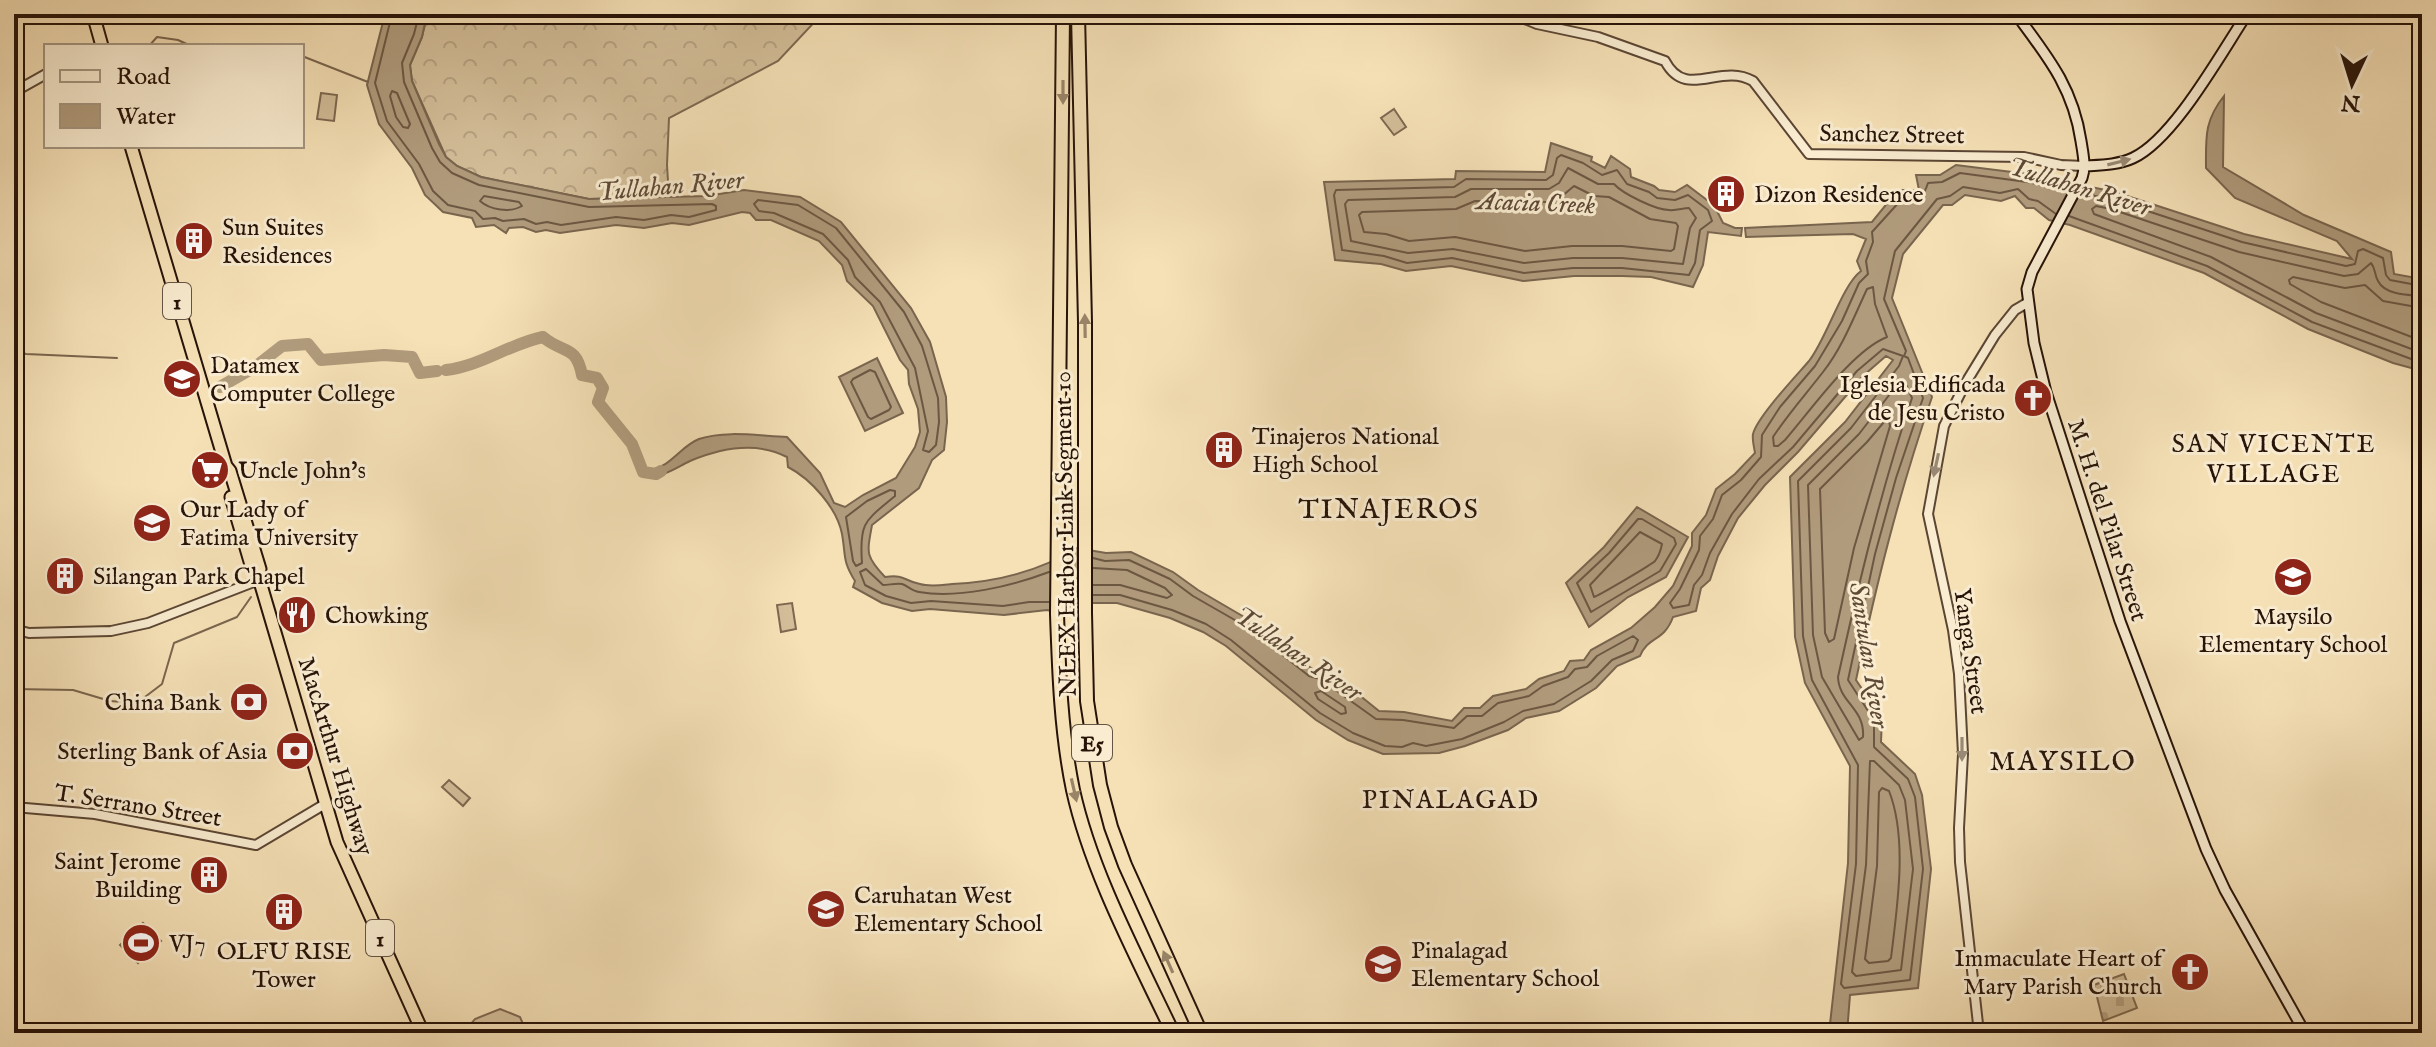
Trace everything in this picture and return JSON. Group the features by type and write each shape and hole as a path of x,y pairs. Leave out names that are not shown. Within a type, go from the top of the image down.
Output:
{"highway":[{"path":"93,14 101,44"},
{"name":"NLEX Harbor Link Segment 10","path":"1063,14 1057,614 1060,703 1074,793 1087,836 1120,921 1173,1033"},
{"name":"NLEX Harbor Link Segment 10","path":"1078,14 1085,322 1087,701 1100,785 1111,827 1135,888 1201,1033"},
{"name":"MacArthur Highway","path":"132,148 226,466 233,479 260,569 259,577 325,804 347,865 423,1033"}],"main road":[{"name":"M. H. del Pilar Street","path":"2016,14 2054,65 2071,96 2084,166 2079,183 2032,272 2027,289 2027,303 2046,392 2090,533 2186,799 2225,890 2305,1033"},
{"path":"2084,166 2129,160 2152,147 2174,122 2247,14"}],"street":[{"name":"Sanchez Street","path":"1513,14 1537,24 1598,37 1665,61 1672,75 1682,80 1737,75 1747,78 1753,81 1809,154 2024,157 2061,165 2084,166"},
{"path":"14,92 44,75"},
{"name":"Yanga Street","path":"1979,1033 1960,862 1963,754 1959,674 1953,630 1928,514 1944,426 1995,335 2015,310 2027,303"},
{"path":"14,629 29,633 120,629 181,612 259,577"},
{"name":"T. Serrano Street","path":"14,807 95,814 256,845 325,804"}],"green space":[{"path":"427,14 822,14 778,61 669,118 669,197 589,199 481,177 446,157 412,81 410,65 422,37"},
{"path":"321,93 337,95 334,121 317,119"},
{"path":"1394,109 1406,127 1394,135 1381,118"},
{"path":"792,603 796,629 781,632 777,605"},
{"path":"449,780 470,798 463,806 442,787"},
{"path":"143,923 161,941 138,963 120,945"},
{"path":"2124,974 2137,1008 2103,1021 2094,985"},
{"path":"500,1009 520,1017 527,1033 463,1033 475,1019"}],"water":[{"name":"Tullahan River","path":"385,14 427,14 422,37 410,65 412,81 446,157 481,177 589,199 707,196 744,190 800,197 841,222 911,308 930,342 946,397 944,450 932,460 919,488 872,525 869,554 885,577 901,577 914,583 936,586 969,583 1032,569 1077,548 1106,553 1131,552 1173,572 1251,621 1314,670 1322,670 1379,711 1404,712 1452,721 1464,708 1480,708 1493,696 1526,689 1539,679 1564,671 1570,661 1584,660 1591,650 1631,628 1673,586 1692,546 1692,533 1706,515 1716,489 1755,453 1753,436 1756,427 1816,351 1847,288 1861,271 1857,261 1866,239 1853,234 1746,237 1745,228 1872,222 1898,190 1919,190 1916,175 1940,175 1956,165 2028,174 2115,192 2244,234 2352,259 2337,241 2235,198 2206,168 2206,139 2210,122 2224,96 2223,167 2304,215 2391,252 2394,274 2422,279 2422,371 2393,363 2308,329 2204,273 2049,220 2034,208 2026,208 2015,196 2001,201 1965,195 1952,205 1943,205 1903,254 1892,298 1932,397 1890,537 1856,680 1882,718 1881,742 1915,774 1922,795 1931,869 1918,988 1850,995 1847,1033 1829,1033 1848,863 1850,766 1805,683 1795,637 1790,477 1845,422 1893,360 1886,356 1863,376 1798,452 1765,485 1738,518 1718,556 1710,580 1701,588 1696,611 1673,617 1665,631 1647,645 1640,656 1617,666 1596,688 1559,711 1526,718 1508,730 1439,753 1383,754 1348,740 1316,720 1226,646 1170,618 1117,603 1077,603 1058,613 1047,610 1004,615 930,609 912,611 882,603 853,587 855,581 846,563 842,534 835,514 814,487 788,467 787,457 775,452 751,448 726,450 702,456 663,474 644,475 646,470 661,467 692,442 709,436 743,434 787,437 820,473 834,503 845,507 896,478 915,447 920,432 918,409 909,384 908,370 873,306 847,281 842,265 819,241 771,220 756,220 750,213 742,212 689,225 672,223 644,228 616,225 560,233 546,230 536,232 523,227 509,228 506,233 494,225 476,227 472,218 443,212 425,195 412,168 379,124 367,85"},
{"name":"Acacia Creek","path":"1551,143 1592,157 1591,161 1605,168 1611,156 1630,169 1631,177 1659,190 1675,192 1687,185 1712,201 1723,223 1742,228 1741,236 1708,232 1703,265 1693,287 1651,277 1574,276 1523,281 1451,266 1406,271 1381,264 1335,260 1324,182 1455,179 1456,171 1545,172"},
{"path":"877,358 903,413 865,431 839,377"},
{"path":"1637,507 1688,537 1666,577 1628,597 1589,627 1566,583 1604,547"}],"waterway":[{"path":"151,44 157,37 187,44"},
{"path":"304,57 368,82"},
{"path":"446,370 543,337 572,354 582,375 597,378 603,388 598,402 632,444 643,472 656,474 661,471"},
{"path":"220,387 255,367 282,346 308,344 321,360 384,355 412,357 420,373 437,371"},
{"path":"14,350 26,354 117,358"},
{"path":"14,689 73,690 110,701 137,703 162,684 174,643 237,617 251,597"}],"place":[{"name":"Dizon Residence","path":"1726,194"},
{"name":"Sun Suites Residences","path":"194,241"},
{"name":"Datamex Computer College","path":"182,379"},
{"name":"Iglesia Edificada de Jesu Cristo","path":"2033,398"},
{"name":"Tinajeros National High School","path":"1224,450"},
{"name":"Uncle John's","path":"210,470"},
{"name":"Our Lady of Fatima University","path":"152,523"},
{"name":"Silangan Park Chapel","path":"65,576"},
{"name":"Maysilo Elementary School","path":"2293,577"},
{"name":"Chowking","path":"297,615"},
{"name":"China Bank","path":"249,702"},
{"name":"Sterling Bank of Asia","path":"295,751"},
{"name":"Saint Jerome Building","path":"209,875"},
{"name":"Caruhatan West Elementary School","path":"826,909"},
{"name":"OLFU RISE Tower","path":"284,912"},
{"name":"VJ7","path":"141,943"},
{"name":"Pinalagad Elementary School","path":"1383,964"},
{"name":"Immaculate Heart of Mary Parish Church","path":"2190,972"}],"district":[{"name":"SAN VICENTE VILLAGE","path":"2274,458"},
{"name":"TINAJEROS","path":"1389,508"},
{"name":"MAYSILO","path":"2063,760"},
{"name":"PINALAGAD","path":"1451,799"}],"water label":[{"name":"Santulan River","path":"1870,655"}]}
